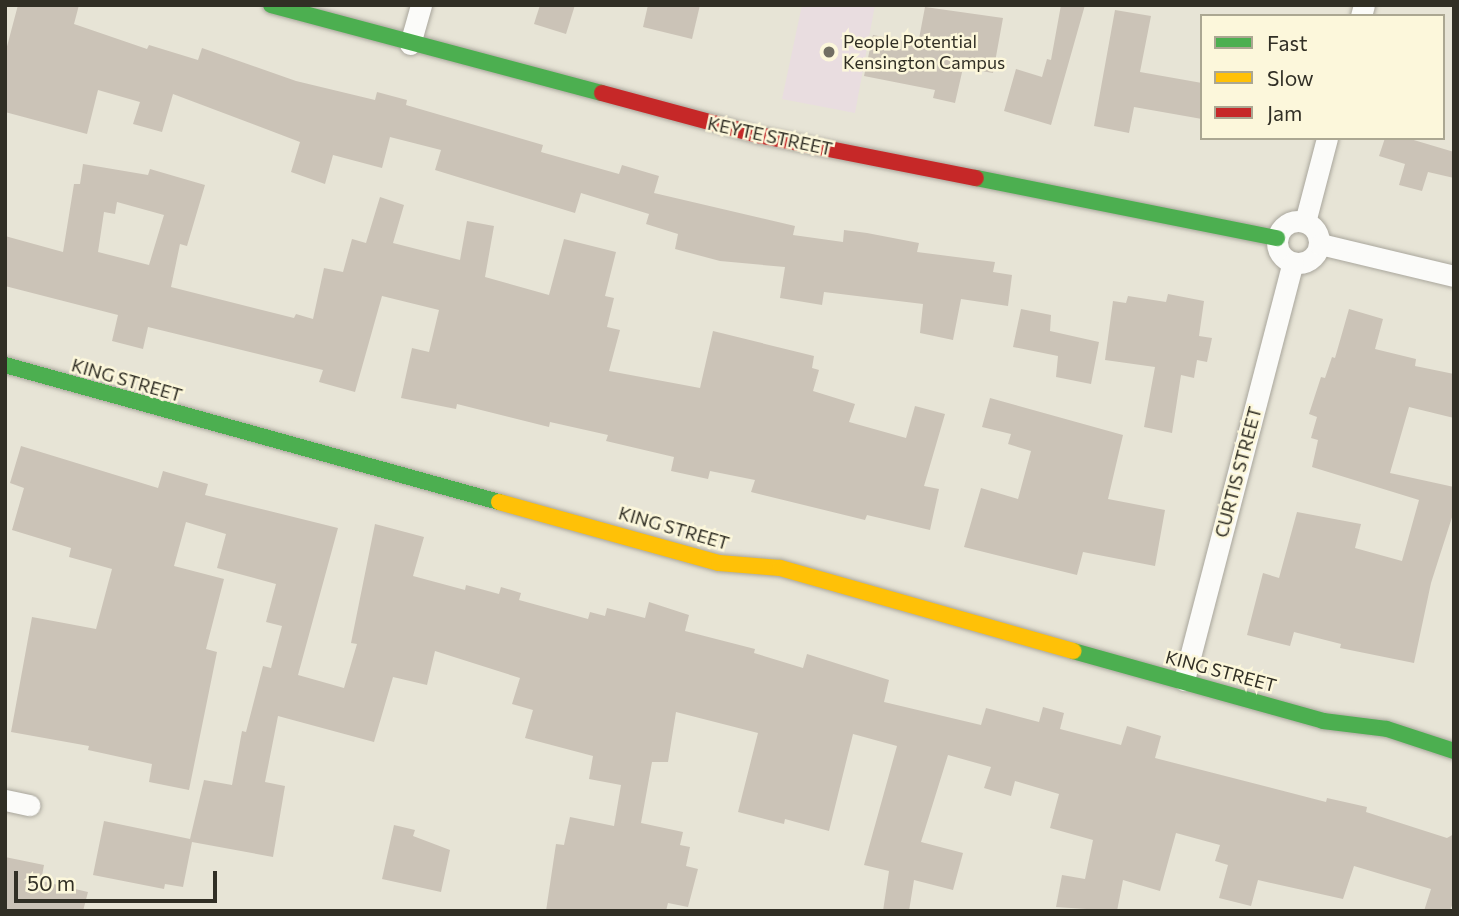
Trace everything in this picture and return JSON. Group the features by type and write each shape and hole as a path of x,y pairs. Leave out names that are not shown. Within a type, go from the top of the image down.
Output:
{"street":[{"name":"KEYTE STREET","path":"271,5 758,135 1276,238"},
{"path":"410,44 421,5"},
{"path":"1304,222 1326,140"},
{"path":"1290,222 1304,222 1316,230 1320,244 1314,257 1293,263 1279,254 1276,238 1290,222"},
{"path":"1320,244 1454,276"},
{"name":"CURTIS STREET","path":"1184,680 1293,263"},
{"name":"KING STREET","path":"5,365 719,563 780,568 1323,721 1387,729 1454,751"},
{"path":"5,800 29,805"}],"shaded area":[{"name":"People Potential Kensington Campus","path":"802,5 875,5 855,113 782,99"}],"building":[{"path":"18,5 79,5 74,24 147,49 149,45 198,60 202,48 296,81 375,100 377,92 407,100 406,105 543,145 541,152 619,174 622,165 659,176 654,193 795,226 793,235 843,242 844,230 867,233 919,243 917,252 995,262 993,272 1012,275 1008,306 961,299 953,340 920,333 923,304 824,292 822,305 780,298 785,267 720,261 675,249 678,234 646,224 649,214 581,193 575,213 435,170 441,150 390,137 382,168 333,155 325,184 291,172 300,142 173,94 162,132 133,124 140,102 98,90 87,134 5,112 5,54"},
{"path":"540,5 575,5 566,34 534,24"},
{"path":"648,5 700,5 692,39 643,27"},
{"path":"1061,5 1085,5 1051,125 1004,111 1016,69 1042,77 1047,59 1051,60"},
{"path":"925,7 1003,18 993,73 963,68 955,103 933,98 935,90 864,76 873,35 918,44"},
{"path":"1115,10 1151,16 1140,72 1200,83 1200,119 1134,107 1129,133 1094,126"},
{"path":"1384,140 1414,140 1454,152 1454,178 1428,172 1422,191 1399,185 1405,164 1379,156"},
{"path":"83,164 148,175 150,169 205,185 187,246 180,244 171,287 294,318 296,314 313,319 324,268 343,272 352,239 366,243 380,197 404,205 393,243 460,260 467,221 494,226 485,277 549,295 564,239 616,252 605,296 614,298 607,327 620,330 609,371 700,388 713,331 814,356 812,368 819,370 813,391 855,404 849,422 906,438 915,406 945,414 924,486 939,489 930,530 867,515 865,520 751,492 755,480 710,471 708,479 671,471 674,457 606,441 608,435 550,422 549,427 457,404 456,409 401,398 412,348 429,352 439,310 382,296 355,392 319,382 323,370 148,327 143,349 112,341 118,315 5,286 5,236 63,252 74,184 80,184","holes":["117,202 164,215 149,265 98,252 104,212 115,214"]},
{"path":"1168,294 1204,301 1199,336 1212,338 1207,362 1197,360 1194,378 1181,375 1172,433 1144,427 1155,367 1105,360 1113,301 1126,303 1128,296 1166,302"},
{"path":"1021,309 1051,315 1050,331 1099,342 1091,384 1056,377 1058,356 1013,347"},
{"path":"1349,309 1383,319 1375,349 1416,359 1415,366 1454,374 1454,418 1409,407 1390,473 1454,487 1454,511 1431,583 1414,663 1340,648 1341,644 1294,632 1290,646 1247,635 1263,573 1279,578 1297,512 1361,524 1355,548 1402,561 1419,500 1312,467 1318,440 1311,438 1317,417 1309,414 1321,377 1325,378 1332,357 1335,358"},
{"path":"990,398 1123,435 1108,499 1165,510 1155,566 1083,552 1077,575 964,547 981,488 1018,499 1031,451 1008,444 1011,434 982,427"},
{"path":"21,446 158,488 163,471 208,484 205,495 338,528 298,675 344,688 357,644 351,643 375,524 424,537 413,576 465,590 466,585 499,594 501,587 521,593 519,600 588,619 590,612 605,616 607,608 645,618 649,602 689,615 685,631 755,649 754,653 803,668 807,654 889,680 884,702 981,725 986,708 1039,722 1043,707 1064,713 1060,729 1121,745 1127,726 1161,736 1155,758 1326,802 1327,798 1367,807 1366,812 1447,838 1454,834 1454,900 1450,911 1424,911 1431,889 1354,866 1343,899 1258,880 1251,906 1219,898 1228,865 1215,861 1220,845 1176,833 1160,891 1123,880 1117,911 1056,907 1062,875 1085,879 1093,840 1050,828 1059,794 1015,781 1011,796 984,788 991,767 948,755 921,842 963,853 953,890 914,880 909,911 883,911 889,871 864,865 897,746 853,734 829,831 785,819 784,824 738,812 758,733 676,712 668,762 652,762 641,823 683,832 680,845 690,847 686,866 698,869 688,907 668,903 666,911 546,911 556,844 564,845 570,817 614,826 621,785 589,779 593,756 525,738 533,710 512,704 520,678 435,651 427,685 393,677 374,742 278,716 265,782 285,786 273,857 192,842 183,887 165,884 164,889 93,875 104,821 190,839 204,780 232,785 242,731 246,732 263,666 271,668 282,626 266,622 276,584 217,568 226,534 186,522 174,566 224,579 206,649 217,652 189,790 149,782 152,764 88,750 89,746 11,732 32,617 96,629 112,569 69,557 71,548 12,530 24,488 10,483"},
{"path":"394,825 415,830 413,836 450,850 441,892 382,879"},
{"path":"5,857 44,865 41,881 88,892 83,911 5,911"}],"traffic: fast":[{"path":"271,5 602,93"},
{"path":"976,178 1277,238"},
{"path":"5,365 499,502"},
{"path":"1073,651 1323,721 1387,729 1454,751"}],"traffic: slow":[{"path":"499,502 719,563 780,568 1073,651"}],"traffic: jam":[{"path":"602,93 758,135 976,178"}],"place":[{"name":"People Potential Kensington Campus","path":"829,52"}]}
